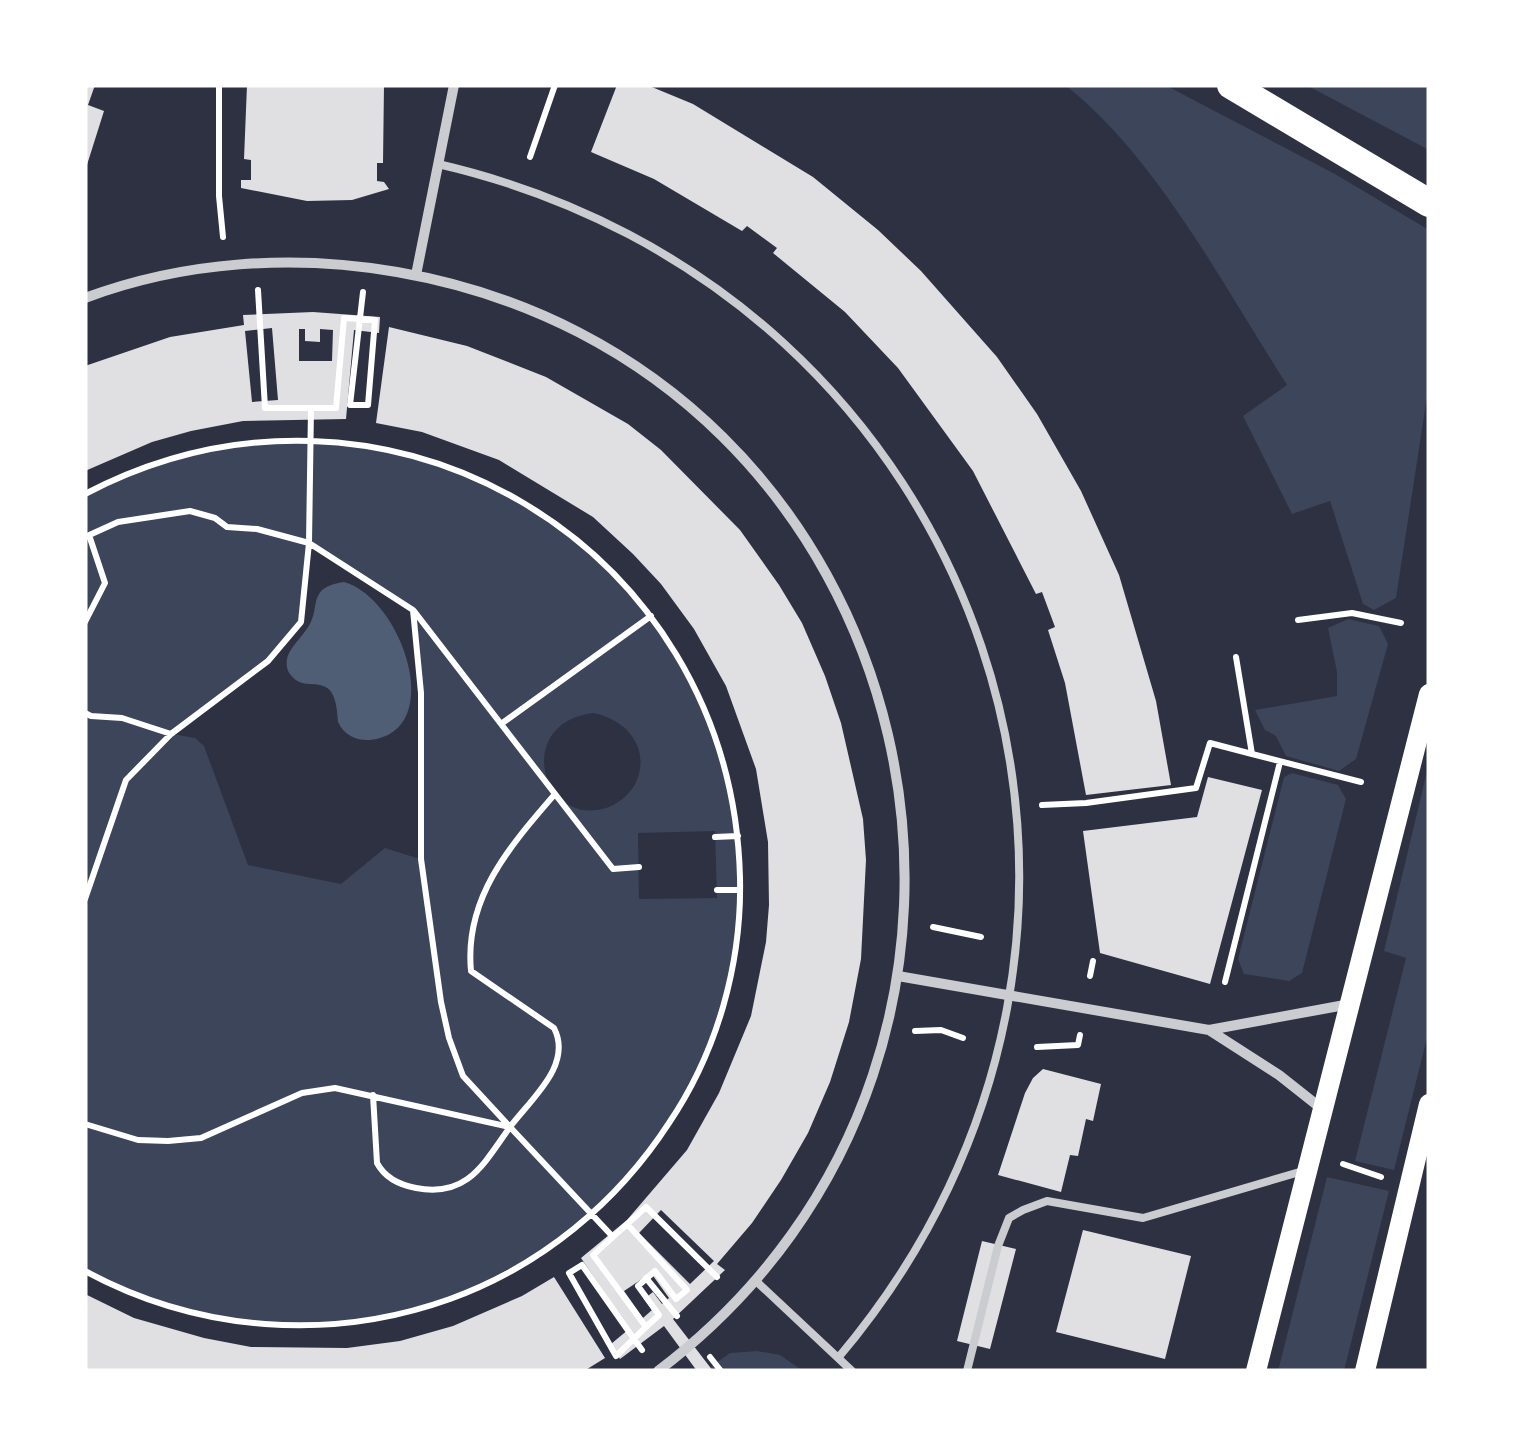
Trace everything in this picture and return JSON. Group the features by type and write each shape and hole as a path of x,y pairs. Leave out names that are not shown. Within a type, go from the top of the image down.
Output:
{"highway":[{"path":"1231,85 1429,203"}],"main road":[{"path":"1256,1371 1429,694"},
{"path":"1365,1371 1429,1104"}],"street":[{"path":"416,275 454,85"},
{"path":"85,298 164,276 256,263 342,265 416,275 516,305 612,352 670,393 724,440 794,522 831,583 862,648 893,750 906,856 905,922 898,976 876,1068 850,1135 797,1228 740,1298 702,1336 658,1371"},
{"path":"898,976 1208,1030 1350,1004"},
{"path":"1208,1030 1279,1075 1324,1111"}],"lane":[{"path":"438,164 517,185 634,234 706,279 773,331 804,360 886,456 910,492 950,567 982,645 1004,727 1017,810 1018,920 1010,997 984,1104 953,1182 906,1269 838,1358"},
{"path":"967,1371 998,1246 1009,1218 1046,1201 1144,1218 1308,1170"},
{"path":"756,1280 852,1371"}],"path":[{"path":"219,85 223,237"},
{"path":"530,157 555,85"},
{"path":"256,263 265,408 336,408 344,318 359,319 375,320 368,406 350,405 358,331 360,312"},
{"path":"85,900 126,780 172,734 268,661 300,622 310,543 311,408"},
{"path":"85,494 157,462 194,452 257,442 311,440 410,454 506,491 571,534 627,586 686,670 725,766 738,836 740,890 729,983 700,1069 675,1114 646,1156 592,1214 532,1259 463,1294 389,1317 287,1326 210,1318 136,1296 85,1271"},
{"path":"85,622 106,583 87,536 118,522 190,511 216,518 227,527 256,529 310,543 413,610 613,869 638,868"},
{"path":"413,610 421,693 422,859 449,1038 462,1076 613,1237"},
{"path":"1298,620 1352,613 1401,623"},
{"path":"501,724 651,616"},
{"path":"1236,657 1252,754"},
{"path":"85,713 122,718 172,734"},
{"path":"1042,804 1086,803 1196,788 1210,743 1361,782"},
{"path":"1225,982 1280,762"},
{"path":"372,1096 377,1163 382,1172 409,1187 456,1187 478,1171 553,1072 561,1050 554,1028 471,971 469,947 474,913 510,845 555,794"},
{"path":"716,837 738,836"},
{"path":"717,890 740,890"},
{"path":"933,928 980,937"},
{"path":"1090,976 1092,962"},
{"path":"915,1031 942,1030 964,1038"},
{"path":"1037,1047 1078,1045 1080,1035"},
{"path":"85,1124 138,1140 201,1138 302,1092 335,1088 510,1126"},
{"path":"1347,1149 1342,1166 1392,1180"},
{"path":"646,1327 593,1255 646,1207 740,1298"},
{"path":"627,1224 686,1290 676,1299 655,1271 638,1286 659,1316 646,1327 634,1339 616,1356 569,1273 582,1265 634,1339 640,1347"}],"shaded area":[{"path":"1065,85 1165,85 1335,174 1429,230 1429,384 1396,598 1374,610 1363,604 1330,501 1292,514 1243,416 1287,385 1159,185 1098,114"},
{"path":"1306,85 1429,85 1429,150"},
{"path":"308,440 381,450 446,466 476,478 538,511 569,533 627,586 673,648 707,717 729,790 739,866 735,943 719,1019 681,1103 608,1196 566,1236 546,1249 444,1299 382,1316 291,1326 193,1313 85,1271 85,494 166,461","holes":["310,544 413,610 421,693 420,859 385,848 341,884 248,865 204,746 195,738 173,734 268,661 301,622","593,713 605,716 624,728 637,745 637,780 613,805 586,810 567,804 553,791 546,773 545,754 552,736 567,721","715,831 717,898 639,899 638,833"]},
{"path":"344,582 365,593 384,612 408,664 411,691 407,714 394,732 370,740 347,734 338,722 336,704 326,687 297,681 287,667 289,654 310,624 319,593"},
{"path":"1348,619 1379,626 1388,644 1356,759 1339,771 1286,756 1255,710 1337,696 1337,672 1328,628"},
{"path":"1429,763 1429,1030 1394,1170 1355,1161 1406,958 1384,951"},
{"path":"1292,773 1338,785 1346,799 1302,973 1289,981 1244,974 1238,959 1284,777"},
{"path":"1327,1177 1389,1191 1344,1371 1278,1371"},
{"path":"757,1351 780,1355 803,1371 705,1371 730,1353"}],"building":[{"path":"85,85 95,85 88,105 104,111 86,168"},
{"path":"247,85 384,85 383,163 377,163 377,181 384,182 389,189 352,200 307,201 241,188 241,180 251,180 251,160 244,159"},
{"path":"617,85 647,85 693,104 813,177 921,271 997,357 1037,414 1081,491 1119,575 1156,701 1171,785 1086,795 1065,683 1048,630 1055,627 1042,592 1036,594 973,471 898,368 845,312 773,253 777,248 747,226 742,231 654,179 591,152"},
{"path":"313,312 380,317 379,333 354,330 346,419 243,421 191,431 152,442 85,471 85,366 170,337 244,325 243,315","holes":["272,328 278,400 252,402 245,331","299,329 305,329 305,341 320,342 320,329 333,330 332,361 299,361"]},
{"path":"389,327 467,346 546,377 628,424 661,450 740,530 802,623 825,676 841,723 863,819 866,860 861,959 849,1022 808,1133 752,1223 717,1264 725,1270 673,1319 713,1371 697,1371 664,1326 620,1359 611,1344 629,1329 581,1258 627,1220 687,1150 719,1093 751,1016 769,905 768,842 756,769 726,686 694,629 661,584 593,517 499,460 422,432 376,423","holes":["661,1210 714,1261 690,1284 639,1233","651,1273 669,1298 662,1304 653,1292 644,1299 652,1310 643,1318 624,1291"]},
{"path":"1208,777 1262,790 1210,984 1100,953 1083,831 1197,817"},
{"path":"1043,1069 1101,1084 1093,1121 1086,1119 1078,1156 1070,1155 1061,1192 998,1175 1025,1093"},
{"path":"1083,1230 1191,1256 1165,1359 1056,1332"},
{"path":"982,1241 1016,1249 990,1349 957,1341"},
{"path":"554,1277 605,1358 584,1371 85,1371 85,1294 134,1318 204,1338 251,1347 347,1348 400,1341 453,1326 522,1296"}]}
